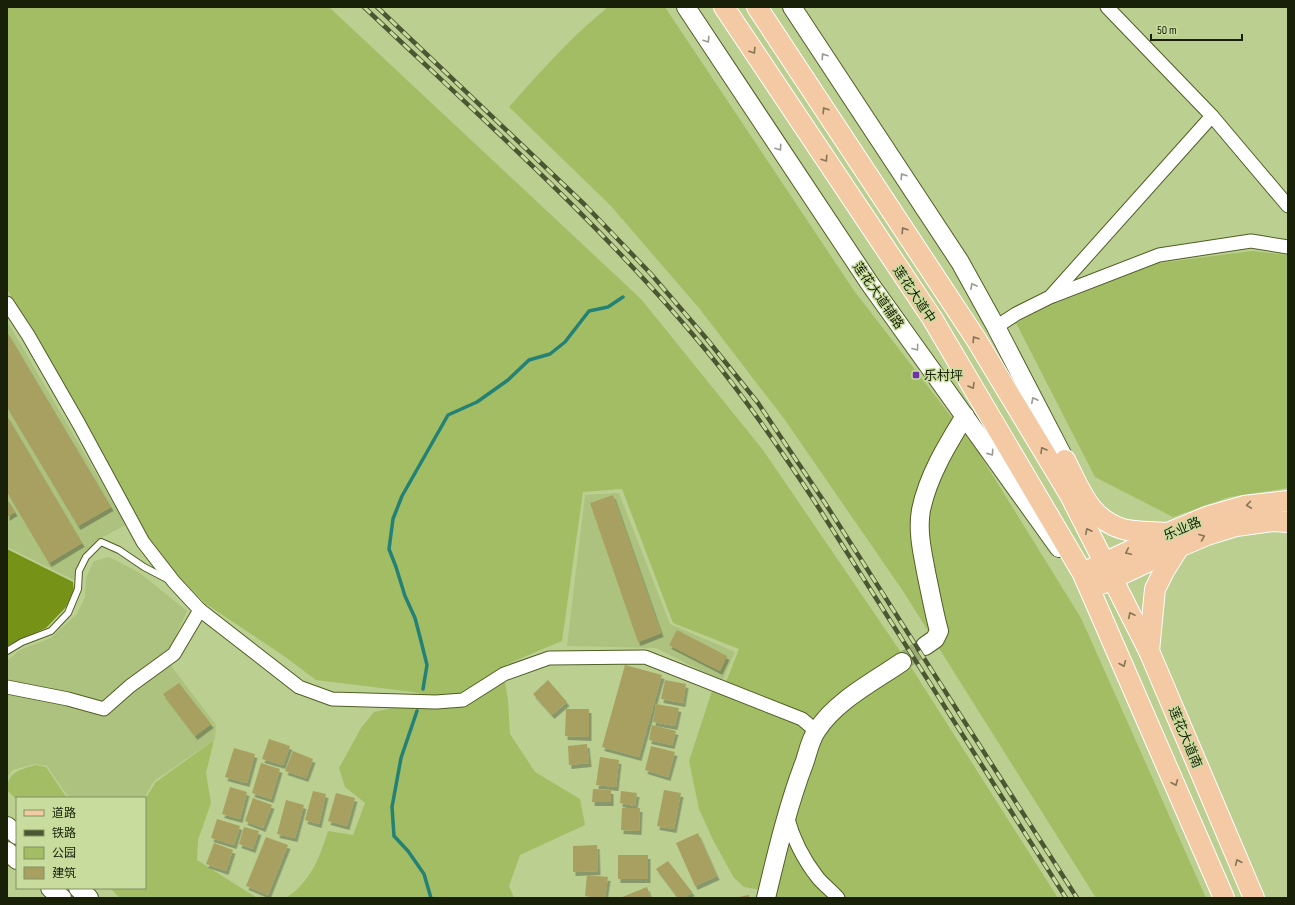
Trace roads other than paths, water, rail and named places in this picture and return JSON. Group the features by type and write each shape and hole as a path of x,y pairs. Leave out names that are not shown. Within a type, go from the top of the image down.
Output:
{"main road":[{"name":"莲花大道中","path":"724,7 932,318 1087,582"},
{"name":"莲花大道中","path":"757,7 976,339 1070,495 1108,571"},
{"path":"1065,460 1070,495"},
{"path":"1065,460 1088,505 1101,518 1124,530 1174,540 1164,571 1155,589 1149,651"},
{"name":"乐业路","path":"1087,582 1174,540 1209,516 1244,506 1288,501"},
{"name":"乐业路","path":"1174,540 1207,535 1236,526 1273,521 1288,522"},
{"name":"莲花大道南","path":"1108,571 1158,670 1254,898"},
{"path":"1087,582 1224,898"},
{"path":"1131,683 1142,687 1152,684 1156,678 1158,670"},
{"path":"1147,718 1150,708 1154,704 1164,702 1173,706"}],"street":[{"name":"莲花大道辅路","path":"686,7 870,284 1057,546 1087,582"},
{"path":"792,7 960,262 996,327 1065,460"},
{"path":"1107,7 1212,116 1288,206"},
{"path":"1050,297 1212,116"},
{"path":"996,327 1016,314 1050,297 1159,254 1251,241 1288,247"},
{"path":"7,303 28,335 79,424 142,542 174,582 200,610 299,687 332,699 436,702 463,700 504,674 549,658 645,657 802,719 816,731"},
{"path":"925,646 935,640 939,631 920,541 921,511 924,496 938,462 965,416"},
{"path":"7,687 68,699 104,709 130,686 174,654 200,610"},
{"path":"766,898 798,778 816,731 830,714 848,699 902,662"},
{"path":"787,816 791,832 801,853 818,878 838,898"},
{"path":"7,826 16,833"},
{"path":"7,851 16,859"},
{"path":"51,889 62,898"},
{"path":"79,889 89,898"}],"lane":[{"path":"7,652 22,642 51,631 68,612 78,590 79,571 86,557 101,542 119,550 144,567 174,582"}],"waterway":[{"path":"423,689 427,665 415,618 405,596 389,549 393,519 402,496 448,415 477,402 508,380 529,360 550,354 565,342 589,311 608,307 623,297"},
{"path":"417,711 401,758 392,807 394,836 408,851 424,874 431,898"}],"tunnel":[{"path":"902,662 925,646"}],"railway":[{"path":"364,7 580,212 661,298 731,381 788,461 815,502 1066,898"},
{"path":"377,7 585,205 651,274 706,338 758,403 825,503 1077,898"}],"place":[{"name":"乐村坪","path":"916,375"}]}
